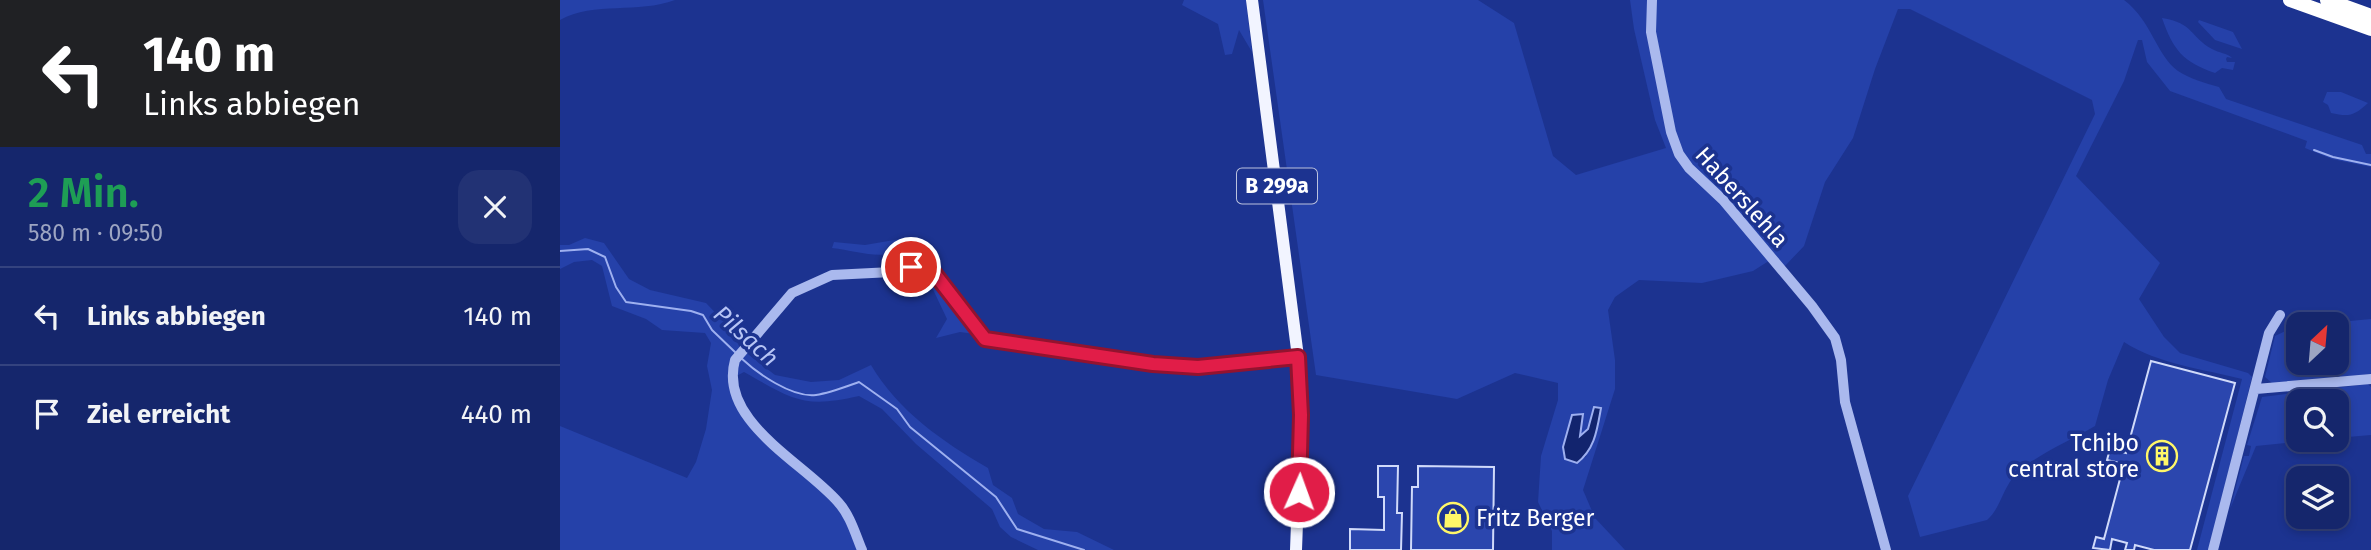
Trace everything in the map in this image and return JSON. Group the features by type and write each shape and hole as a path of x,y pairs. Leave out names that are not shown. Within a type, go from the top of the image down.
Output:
{"highway":[{"path":"2290,0 2371,29"},
{"path":"2327,0 2371,16"}],"main road":[{"name":"B 299a","path":"1252,0 1298,357 1301,415 1296,550"}],"street":[{"name":"Haberslehla","path":"1652,0 1651,32 1671,132 1679,154 1689,169 1723,200 1812,306 1835,338 1841,360 1845,402 1886,550"},
{"path":"862,550 837,501 758,429 738,404 731,374 738,356 792,293 832,275 892,272 922,266 931,269 985,339 1153,364 1198,367 1298,357"},
{"path":"2213,550 2269,333 2280,315"},
{"path":"2256,390 2371,379"}],"shaded area":[{"path":"560,0 675,0 646,6 587,11 560,20"},
{"path":"1184,0 1246,0 1252,52 1239,30 1232,54 1225,55 1218,24 1182,5"},
{"path":"1263,0 1478,0 1514,23 1553,156 1576,175 1666,148 1655,120 1630,0 2124,0 2141,18 2164,56 2178,71 2219,87 2226,99 2362,145 2366,154 2371,154 2371,167 2332,159 2305,148 2307,141 2170,91 2147,62 2142,40 2138,40 2124,81 2076,176 2160,263 2139,299 2164,337 2180,353 2248,373 2252,377 2209,550 2197,550 2242,379 2166,361 2124,342 2108,380 2095,426 2024,467 2008,485 1996,510 1987,520 1920,537 1908,496 2095,114 2092,100 1910,9 1898,9 1853,138 1825,182 1804,246 1784,267 1775,257 1753,271 1702,283 1639,280 1615,297 1608,310 1615,360 1615,389 1583,490 1595,518 1625,550 1552,550 1552,531 1538,502 1541,456 1558,400 1558,383 1515,373 1457,399 1316,375","holes":["1594,407 1586,457 1565,459 1563,448 1566,432 1579,437 1588,429"]},
{"path":"2162,18 2180,23 2205,44 2230,56 2232,58 2226,59 2227,62 2235,62 2233,70 2222,68 2215,73 2187,59 2170,39"},
{"path":"2199,20 2233,32 2242,49 2215,40"},
{"path":"2327,92 2341,92 2368,103 2351,114 2331,113 2328,105 2323,102"},
{"path":"585,238 604,243 629,279 650,290 706,303 730,328 740,348 775,375 811,382 839,380 871,365 894,397 908,411 988,468 993,485 1012,498 1018,514 1044,529 1077,532 1114,550 1038,550 1011,537 1000,527 992,509 916,444 882,409 859,396 824,402 799,399 744,372 729,380 735,403 836,503 859,550 560,550 560,426 687,478 696,462 706,429 712,390 707,366 711,343 705,333 662,330 646,319 612,306 602,266 592,260 574,262 560,269 560,245 569,245"},
{"path":"906,238 908,247 890,254 832,248 834,242 865,245"},
{"path":"930,273 975,334 960,332 936,338 947,319 928,279"},
{"path":"2371,319 2371,374 2273,384 2265,377 2275,336 2286,331 2286,375 2349,375 2349,321"},
{"path":"2368,384 2371,387 2371,435 2349,437 2349,389 2327,389"},
{"path":"2286,394 2286,443 2256,446 2230,509 2244,456 2249,456 2251,446 2247,445 2262,397"},
{"path":"1594,407 1601,408 1588,452 1577,463 1565,459 1563,447 1572,415 1583,414 1580,436 1588,429"}],"building":[{"name":"Tchibo central store","path":"2151,361 2235,383 2190,550 2154,550 2135,545 2134,550 2125,550 2127,543 2112,539 2110,550 2093,548 2096,537 2104,539 2124,464 2107,460 2110,449 2126,453"},
{"path":"1378,466 1398,466 1397,513 1402,513 1401,550 1350,550 1350,529 1384,530 1384,497 1378,497"},
{"name":"Fritz Berger","path":"1418,466 1494,467 1493,550 1411,550 1412,487 1418,487"}],"waterway":[{"path":"2314,150 2371,165"},
{"name":"Pilsach","path":"560,251 588,249 605,257 616,287 626,302 703,315 712,330 737,354"},
{"name":"Pilsach","path":"741,358 756,371 796,393 816,395 859,382 897,409 910,427 996,497 1017,529 1084,550"}],"place":[{"name":"Tchibo central store","path":"2162,456"},
{"name":"Fritz Berger","path":"1453,518"}],"route":[{"path":"911,267 931,269 985,339 1153,364 1198,367 1298,357 1301,415 1299,492"}]}
